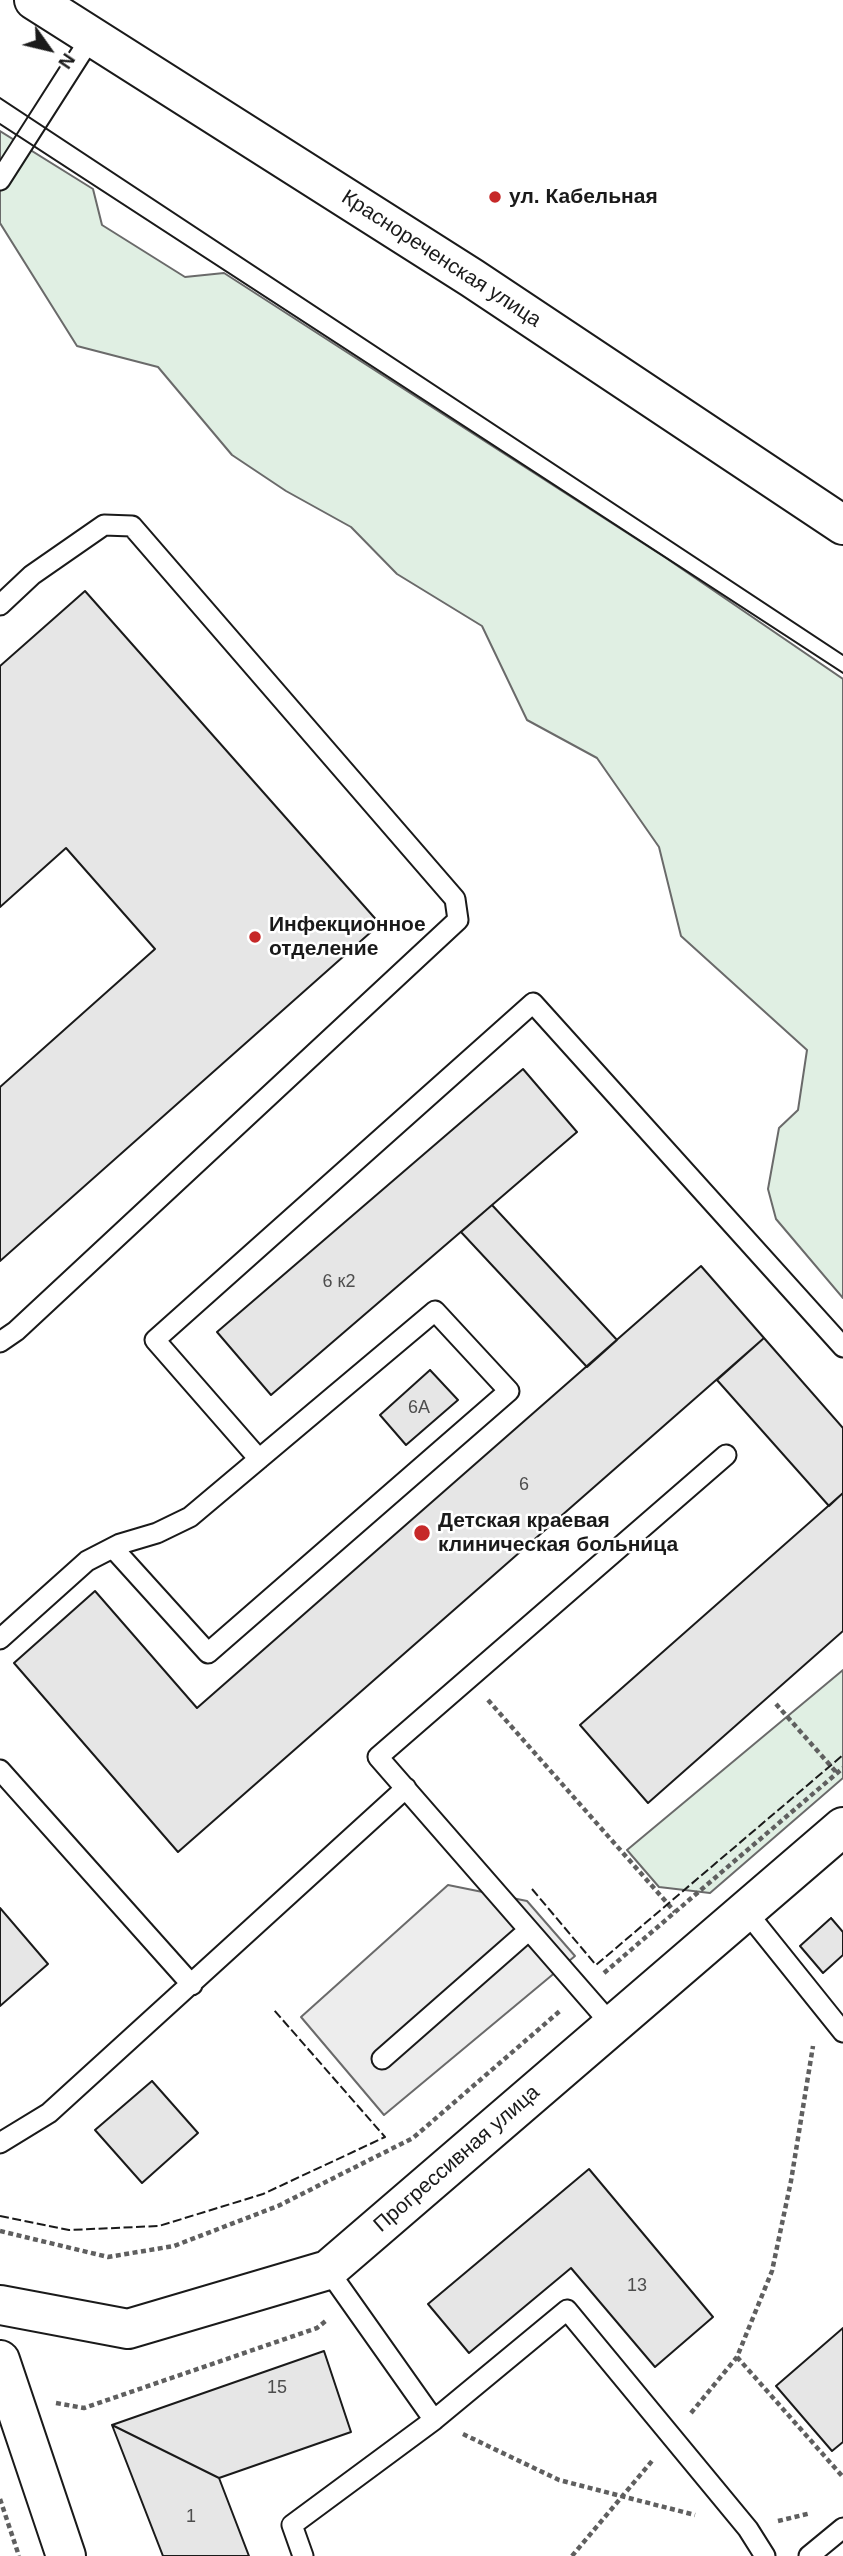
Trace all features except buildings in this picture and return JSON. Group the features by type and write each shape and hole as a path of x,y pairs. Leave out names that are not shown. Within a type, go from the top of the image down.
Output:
{"street":[{"name":"Краснореченская улица","path":"34,0 472,278 843,525"},
{"name":"Прогрессивная улица","path":"0,2305 128,2329 328,2270 843,1827"},
{"path":"0,2360 66,2556"}],"lane":[{"path":"0,180 92,36"},
{"path":"0,604 32,575 104,525 132,526 455,899 458,920 16,1331 0,1342"},
{"path":"259,1459 155,1340 533,1003 843,1347"},
{"path":"0,1639 88,1561 113,1548 157,1533 190,1517 435,1311 509,1391 208,1653 113,1548"},
{"path":"611,2024 378,1757 726,1455"},
{"path":"0,1770 192,1985"},
{"path":"0,2143 49,2113 406,1788"},
{"path":"746,1910 843,2032"},
{"path":"382,2059 529,1930"},
{"path":"328,2270 434,2420"},
{"path":"303,2556 292,2525 434,2420 567,2310 748,2529 765,2556"},
{"path":"809,2556 843,2528"}],"path":[{"path":"469,1678 675,1912"},
{"path":"776,1704 837,1773"},
{"path":"0,2231 108,2257 174,2246 278,2206 413,2138 843,1768"},
{"path":"572,2556 737,2357 772,2272 791,2181 820,2004"},
{"path":"13,2396 84,2408 317,2328"},
{"path":"737,2357 843,2477"},
{"path":"434,2420 558,2480 748,2529 816,2512"},
{"path":"0,2499 19,2556"}],"green space":[{"path":"0,131 93,189 102,225 185,277 224,273 666,558 843,679 843,1298 776,1219 768,1189 779,1128 798,1110 807,1050 681,936 659,847 597,758 527,720 482,626 397,574 351,527 286,491 232,455 158,367 77,346 0,223"},
{"path":"843,1670 843,1778 710,1893 659,1887 627,1850"}],"shaded area":[{"path":"448,1885 527,1901 575,1956 384,2115 301,2017"}],"tram line":[{"path":"0,98 843,655"},
{"path":"0,124 843,673"}],"fence":[{"path":"532,1889 596,1965 843,1755"},
{"path":"0,2216 69,2230 159,2226 263,2194 385,2137 274,2010"}],"place":[{"name":"ул. Кабельная","path":"495,197"},
{"name":"Инфекционное отделение","path":"255,937"},
{"name":"Детская краевая клиническая больница","path":"422,1533"}]}
